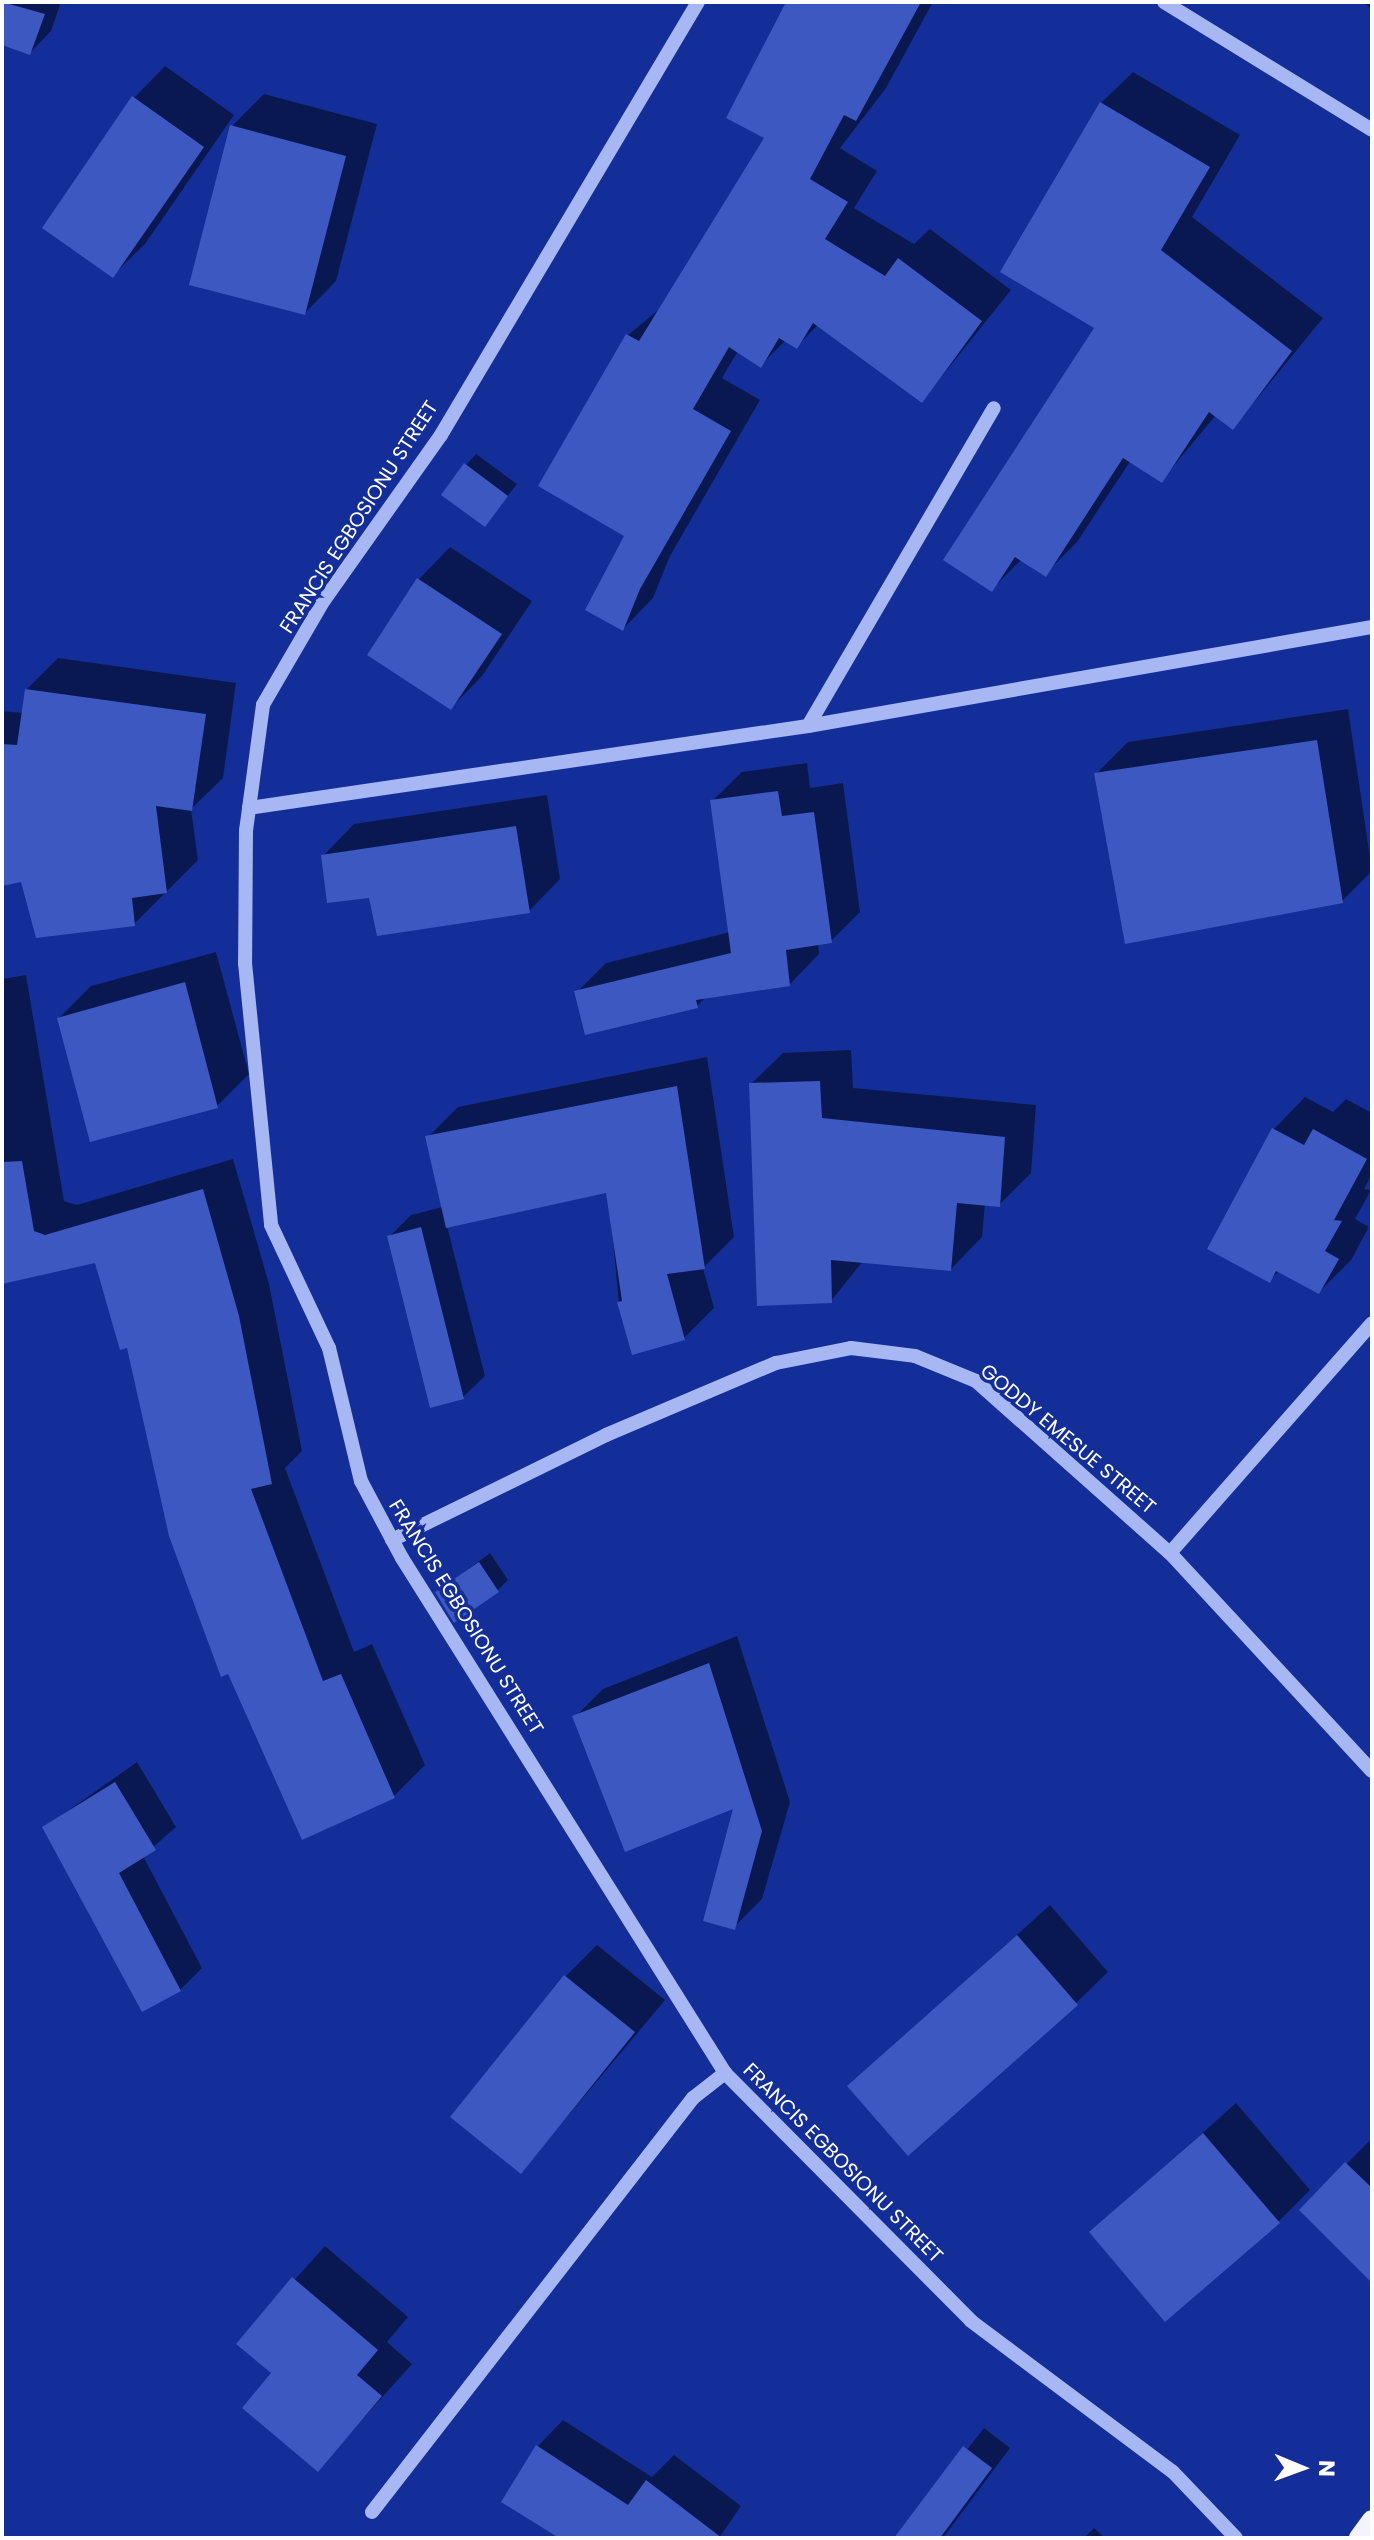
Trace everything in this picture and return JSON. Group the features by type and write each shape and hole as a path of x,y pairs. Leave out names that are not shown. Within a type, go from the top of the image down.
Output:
{"main road":[{"path":"1359,2538 1372,2520"}],"street":[{"name":"FRANCIS EGBOSIONU STREET","path":"698,2 441,435 324,600 263,705 249,808 245,963 271,1225 329,1348 352,1457 392,1540 725,2073 971,2321 1173,2472 1236,2538"},
{"path":"1164,2 1372,130"},
{"path":"808,726 994,408"},
{"path":"249,808 808,726 1372,627"},
{"path":"1170,1553 1372,1323"},
{"name":"GODDY EMESUE STREET","path":"392,1540 606,1435 776,1363 851,1348 915,1356 976,1381 1170,1553 1372,1771"},
{"path":"372,2512 693,2098 725,2073"}],"building":[{"path":"2,2 45,14 30,55 2,45"},
{"path":"786,2 921,2 856,121 844,115 810,179 848,202 825,239 885,276 898,258 982,321 922,403 813,323 797,349 779,338 761,368 729,347 693,409 731,431 640,589 623,631 585,610 624,536 538,486 626,334 639,341 764,138 726,118"},
{"path":"132,96 204,147 113,278 42,228"},
{"path":"1100,102 1210,167 1161,250 1292,351 1233,430 1209,412 1162,483 1123,458 1046,577 1015,557 992,592 943,560 1094,328 1000,272"},
{"path":"230,125 346,156 305,315 189,285"},
{"path":"464,463 508,496 485,527 441,495"},
{"path":"417,578 502,634 451,710 367,655"},
{"path":"25,689 206,714 192,811 156,806 167,893 132,898 135,926 36,938 21,882 2,886 2,744 17,745"},
{"path":"1317,740 1343,903 1125,944 1094,773"},
{"path":"778,791 782,816 814,812 832,943 786,950 790,986 696,1000 698,1008 585,1035 574,991 731,953 710,800"},
{"path":"516,826 530,913 377,936 369,898 327,903 321,855"},
{"path":"185,982 218,1108 90,1142 57,1018"},
{"path":"820,1081 822,1118 1005,1137 1000,1207 957,1203 951,1271 831,1260 832,1303 757,1306 749,1083"},
{"path":"677,1086 705,1269 667,1274 685,1340 632,1355 617,1302 622,1301 606,1193 446,1228 425,1136"},
{"path":"1272,1128 1304,1145 1313,1129 1367,1159 1334,1220 1342,1221 1325,1251 1339,1259 1319,1294 1276,1271 1270,1283 1207,1249"},
{"path":"22,1161 34,1231 45,1235 203,1189 239,1316 272,1484 251,1489 323,1681 341,1674 395,1798 302,1840 228,1674 221,1677 169,1536 127,1348 120,1350 95,1263 2,1284 2,1162"},
{"path":"421,1227 464,1399 430,1408 387,1236"},
{"path":"479,1562 499,1592 454,1623 435,1592"},
{"path":"709,1663 762,1831 735,1930 703,1921 733,1809 625,1852 572,1716"},
{"path":"115,1782 156,1850 119,1873 181,1991 142,2012 42,1827"},
{"path":"1017,1935 1078,2005 908,2156 847,2086"},
{"path":"564,1975 635,2032 521,2174 450,2117"},
{"path":"1203,2133 1280,2223 1165,2322 1089,2232"},
{"path":"1345,2162 1372,2188 1372,2283 1299,2210"},
{"path":"292,2277 378,2350 357,2375 382,2396 318,2472 242,2408 271,2373 236,2344"},
{"path":"536,2445 628,2505 646,2480 722,2538 559,2538 501,2502"},
{"path":"963,2446 992,2468 940,2538 894,2538"}]}
